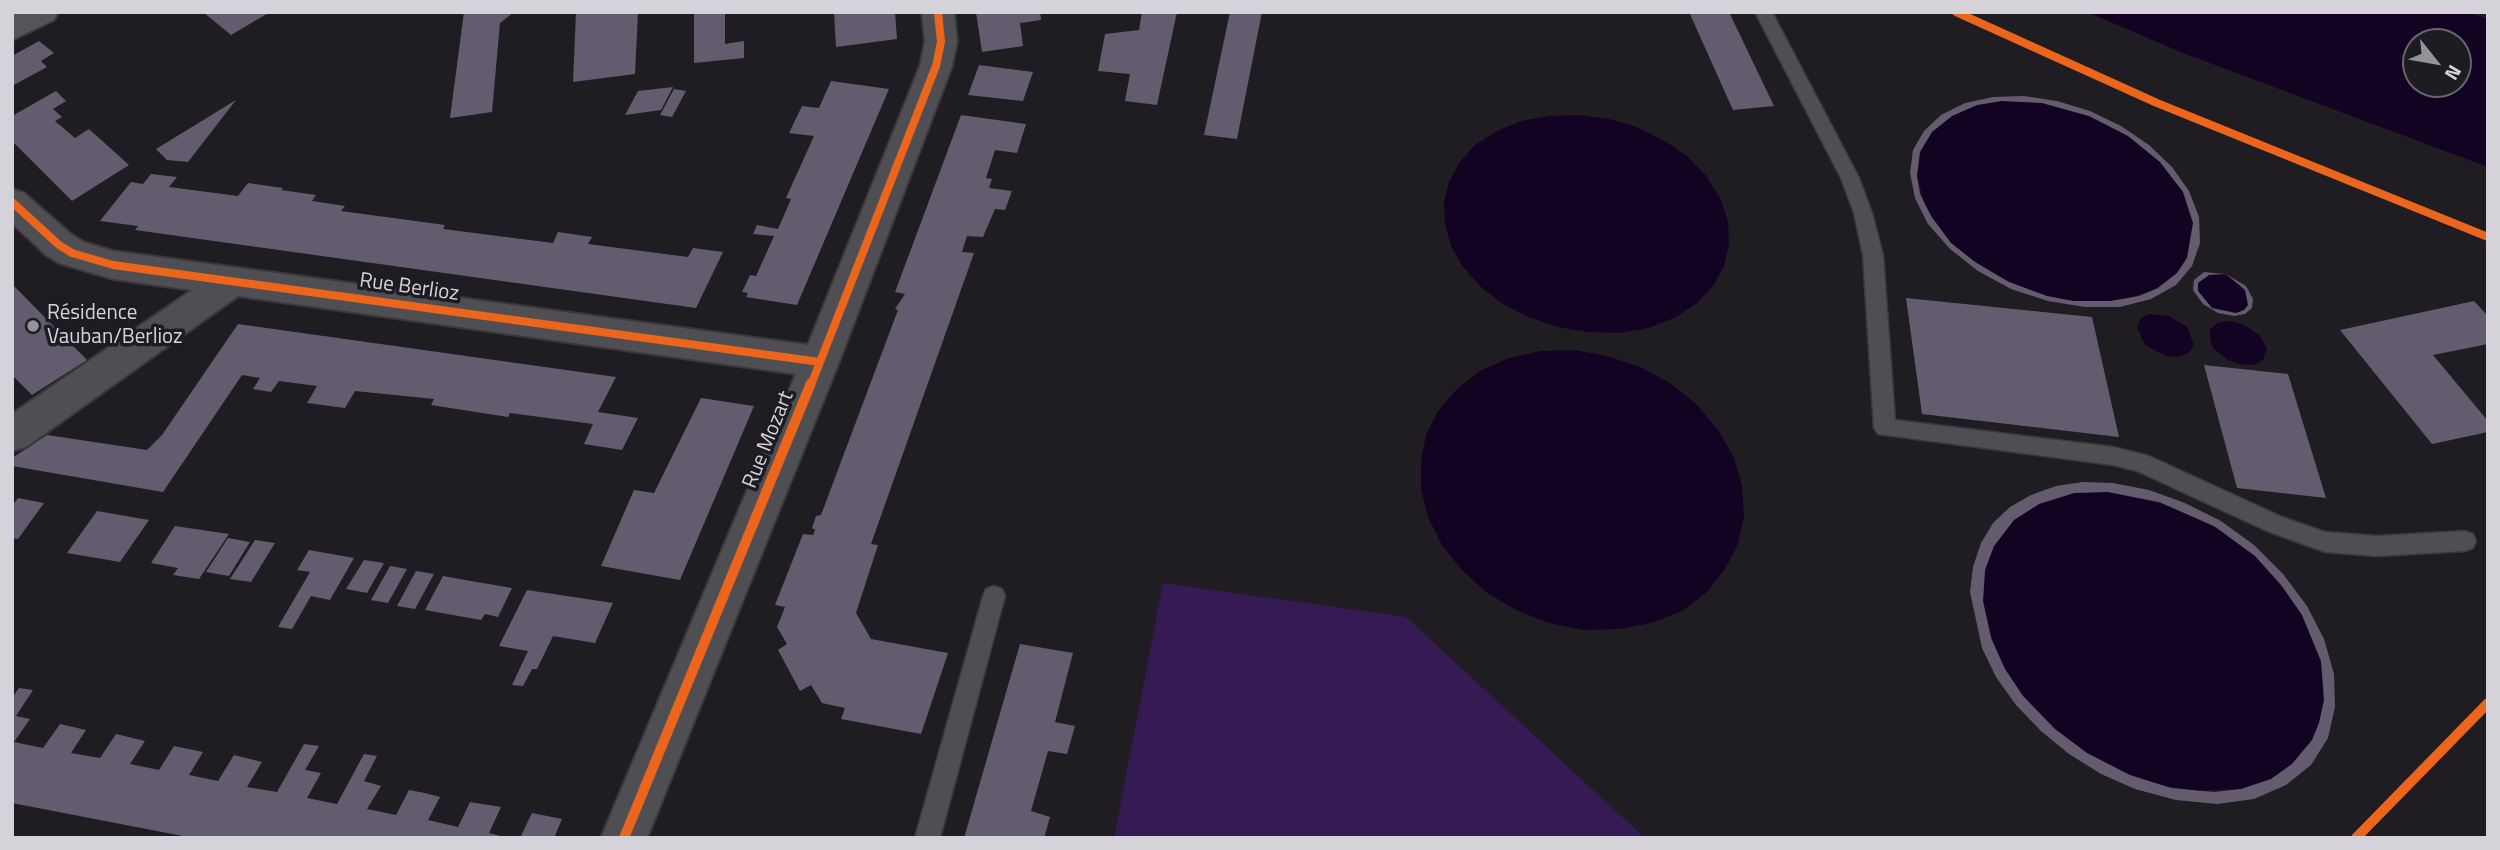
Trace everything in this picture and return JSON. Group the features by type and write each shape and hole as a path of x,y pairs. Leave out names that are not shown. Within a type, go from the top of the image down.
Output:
{"street":[{"path":"12,29 43,12"},
{"name":"Rue Mozart","path":"624,838 820,362 936,66 941,42 938,12"},
{"name":"Rue Berlioz","path":"12,202 48,237 72,253 135,269 820,362"},
{"path":"12,435 231,282"}],"lane":[{"path":"1763,12 1850,178 1863,213 1873,255 1885,428 2113,456 2141,463 2276,524 2325,542 2365,547 2465,541"},
{"path":"927,838 994,596"}],"shaded area":[{"path":"2087,12 2468,12 2488,19 2488,167 2183,53"},
{"path":"2002,101 2042,103 2089,116 2128,136 2160,162 2183,192 2193,223 2187,258 2177,273 2154,290 2128,298 2105,302 2073,301 2047,296 2009,282 1975,262 1951,243 1924,203 1917,176 1920,152 1935,128 1952,116 1977,105"},
{"path":"1579,115 1609,119 1637,127 1665,141 1688,157 1707,177 1721,200 1728,222 1729,244 1724,266 1713,286 1696,304 1674,318 1648,328 1619,333 1558,327 1503,304 1481,287 1463,267 1451,246 1445,224 1444,202 1449,182 1459,163 1475,145 1497,131 1521,121"},
{"path":"2213,273 2230,277 2246,288 2249,308 2237,314 2210,308 2198,295 2196,282 2199,277"},
{"path":"2149,314 2169,316 2187,327 2194,345 2189,353 2177,357 2166,356 2145,345 2137,327 2141,318"},
{"path":"2229,321 2243,324 2260,336 2267,349 2263,360 2253,365 2239,364 2228,360 2214,349 2210,330 2217,323"},
{"path":"1574,350 1607,356 1640,367 1670,383 1696,404 1718,430 1734,458 1742,486 1744,516 1738,544 1725,569 1707,592 1682,611 1651,623 1619,629 1584,630 1549,623 1516,610 1486,592 1462,570 1442,545 1428,517 1421,489 1421,461 1426,435 1438,411 1457,389 1480,371 1509,358 1541,351"},
{"path":"2108,492 2168,505 2222,531 2255,556 2273,575 2302,615 2321,661 2324,700 2312,740 2292,764 2271,779 2241,789 2196,791 2156,784 2122,772 2080,749 2055,729 2023,696 2005,669 1994,647 1983,601 1985,570 1994,546 2014,520 2039,504 2074,493"},
{"path":"1163,583 1406,617 1645,838 1114,838"}],"building":[{"path":"203,12 270,12 231,35"},
{"path":"464,12 514,12 500,23 492,112 450,118"},
{"path":"576,12 638,12 635,74 573,82"},
{"path":"694,12 725,12 725,44 744,41 744,58 694,63"},
{"path":"834,12 895,12 897,39 836,47"},
{"path":"976,12 1040,12 1041,20 1020,23 1023,46 982,52"},
{"path":"1142,12 1177,12 1157,105 1125,101 1130,74 1098,71 1105,34 1139,30"},
{"path":"1230,12 1262,12 1237,139 1204,135"},
{"path":"1689,12 1729,12 1774,106 1733,110"},
{"path":"39,41 54,53 41,61 47,67 12,86 12,56"},
{"path":"979,65 1033,72 1023,101 968,95"},
{"path":"831,81 889,89 797,305 746,297 748,293 742,292 750,275 756,276 774,236 753,234 757,225 778,229 791,199 786,198 814,136 789,133 802,106 819,108"},
{"path":"673,87 661,110 625,115 638,91"},
{"path":"674,89 686,91 672,117 660,115"},
{"path":"56,91 66,101 53,109 62,117 55,121 75,138 89,129 129,165 72,201 12,141 12,116"},
{"path":"2024,96 2057,101 2090,111 2121,126 2149,145 2172,167 2189,191 2199,217 2200,243 2192,266 2176,285 2151,299 2120,307 2085,307 2048,301 2011,289 1978,271 1950,249 1928,224 1915,198 1910,173 1913,150 1924,131 1941,115 1965,103 1993,97","holes":["2002,101 2042,103 2089,116 2128,136 2160,162 2183,192 2193,223 2187,258 2177,273 2158,288 2139,296 2111,301 2073,301 2047,296 2009,282 1975,262 1951,243 1931,216 1920,194 1917,176 1920,152 1932,132 1952,116 1977,105"]},
{"path":"236,100 188,162 167,160 156,149"},
{"path":"961,115 1026,124 1017,153 995,150 986,178 992,179 989,188 1012,191 1005,210 995,209 983,237 967,236 962,252 974,253 871,544 878,545 856,613 871,639 948,653 921,734 841,719 845,708 822,703 811,685 800,691 778,650 787,644 777,627 785,607 775,605 803,534 813,535 816,516 821,515 898,310 895,309 905,294 895,292"},
{"path":"151,174 177,177 169,187 238,196 248,183 283,188 281,190 316,195 312,201 345,206 341,211 445,225 443,229 553,243 558,232 592,237 588,244 688,257 693,248 723,252 696,308 135,230 138,226 100,221 131,182 143,184"},
{"path":"2204,272 2224,274 2209,275 2198,283 2198,291 2212,308 2236,313 2248,305 2245,290 2226,274 2246,286 2253,299 2252,308 2245,314 2234,316 2218,313 2203,304 2193,290 2194,280"},
{"name":"Résidence Vauban/Berlioz","path":"12,284 87,360 32,395 12,375"},
{"path":"1906,298 2092,317 2119,437 1922,414"},
{"path":"2474,301 2488,316 2488,344 2433,355 2488,421 2488,432 2432,444 2340,330"},
{"path":"238,324 616,377 598,412 638,418 622,450 584,444 593,424 510,413 508,417 431,405 434,399 355,391 345,408 307,403 317,386 279,381 271,392 253,389 260,378 242,375 163,492 12,466 12,458 47,435 147,450 162,435"},
{"path":"2204,365 2288,374 2326,498 2237,488"},
{"path":"701,398 754,406 680,580 601,566 634,490 654,493"},
{"path":"2083,482 2113,483 2149,490 2185,503 2221,521 2254,545 2283,574 2307,606 2324,639 2334,674 2335,707 2328,738 2311,765 2286,785 2254,799 2217,804 2176,800 2135,789 2101,774 2069,754 2041,731 2016,705 1996,677 1982,648 1970,592 1973,567 1981,543 1993,523 2010,507 2031,495 2056,486","holes":["2108,492 2159,502 2214,526 2255,556 2282,586 2302,615 2321,661 2324,700 2312,740 2292,764 2271,779 2241,789 2214,792 2171,788 2130,775 2087,753 2055,729 2023,696 2005,669 1991,638 1983,601 1985,570 1994,546 2014,520 2039,504 2074,493"]},
{"path":"18,498 44,503 18,539 12,538 12,506"},
{"path":"97,511 149,520 120,562 67,553"},
{"path":"175,526 229,534 199,579 173,575 178,568 151,563"},
{"path":"228,538 250,542 229,576 206,572"},
{"path":"255,540 275,543 251,582 230,579"},
{"path":"309,550 354,558 330,600 311,596 292,629 278,627 310,572 297,570"},
{"path":"364,560 384,563 367,593 346,589"},
{"path":"390,566 407,569 388,603 371,600"},
{"path":"416,571 434,574 415,609 397,606"},
{"path":"443,576 512,588 498,617 485,614 481,620 425,610"},
{"path":"527,590 613,603 595,643 553,636 537,669 532,669 523,686 512,685 528,651 499,646"},
{"path":"1020,644 1073,653 1055,722 1075,726 1067,754 1048,751 1031,811 1050,817 1044,838 964,838"},
{"path":"19,688 33,690 16,716 30,719 14,742 43,748 60,724 86,730 71,753 100,758 116,734 145,741 130,764 159,770 174,746 203,752 189,775 218,781 234,755 262,762 247,787 277,792 304,744 319,746 305,770 321,773 307,798 337,804 364,754 377,756 364,781 381,786 367,809 396,815 409,790 425,793 440,797 428,820 458,827 470,802 501,807 489,833 508,838 193,838 12,803 12,698"},
{"path":"532,813 562,819 554,838 520,838"}],"cycle path":[{"path":"624,838 820,362 936,66 941,42 938,12"},
{"path":"1956,12 2157,103 2488,237"},
{"path":"12,202 59,245 72,253 113,265 820,362"},
{"path":"2356,838 2488,703"}],"place":[{"name":"Résidence Vauban/Berlioz","path":"33,326"}]}
